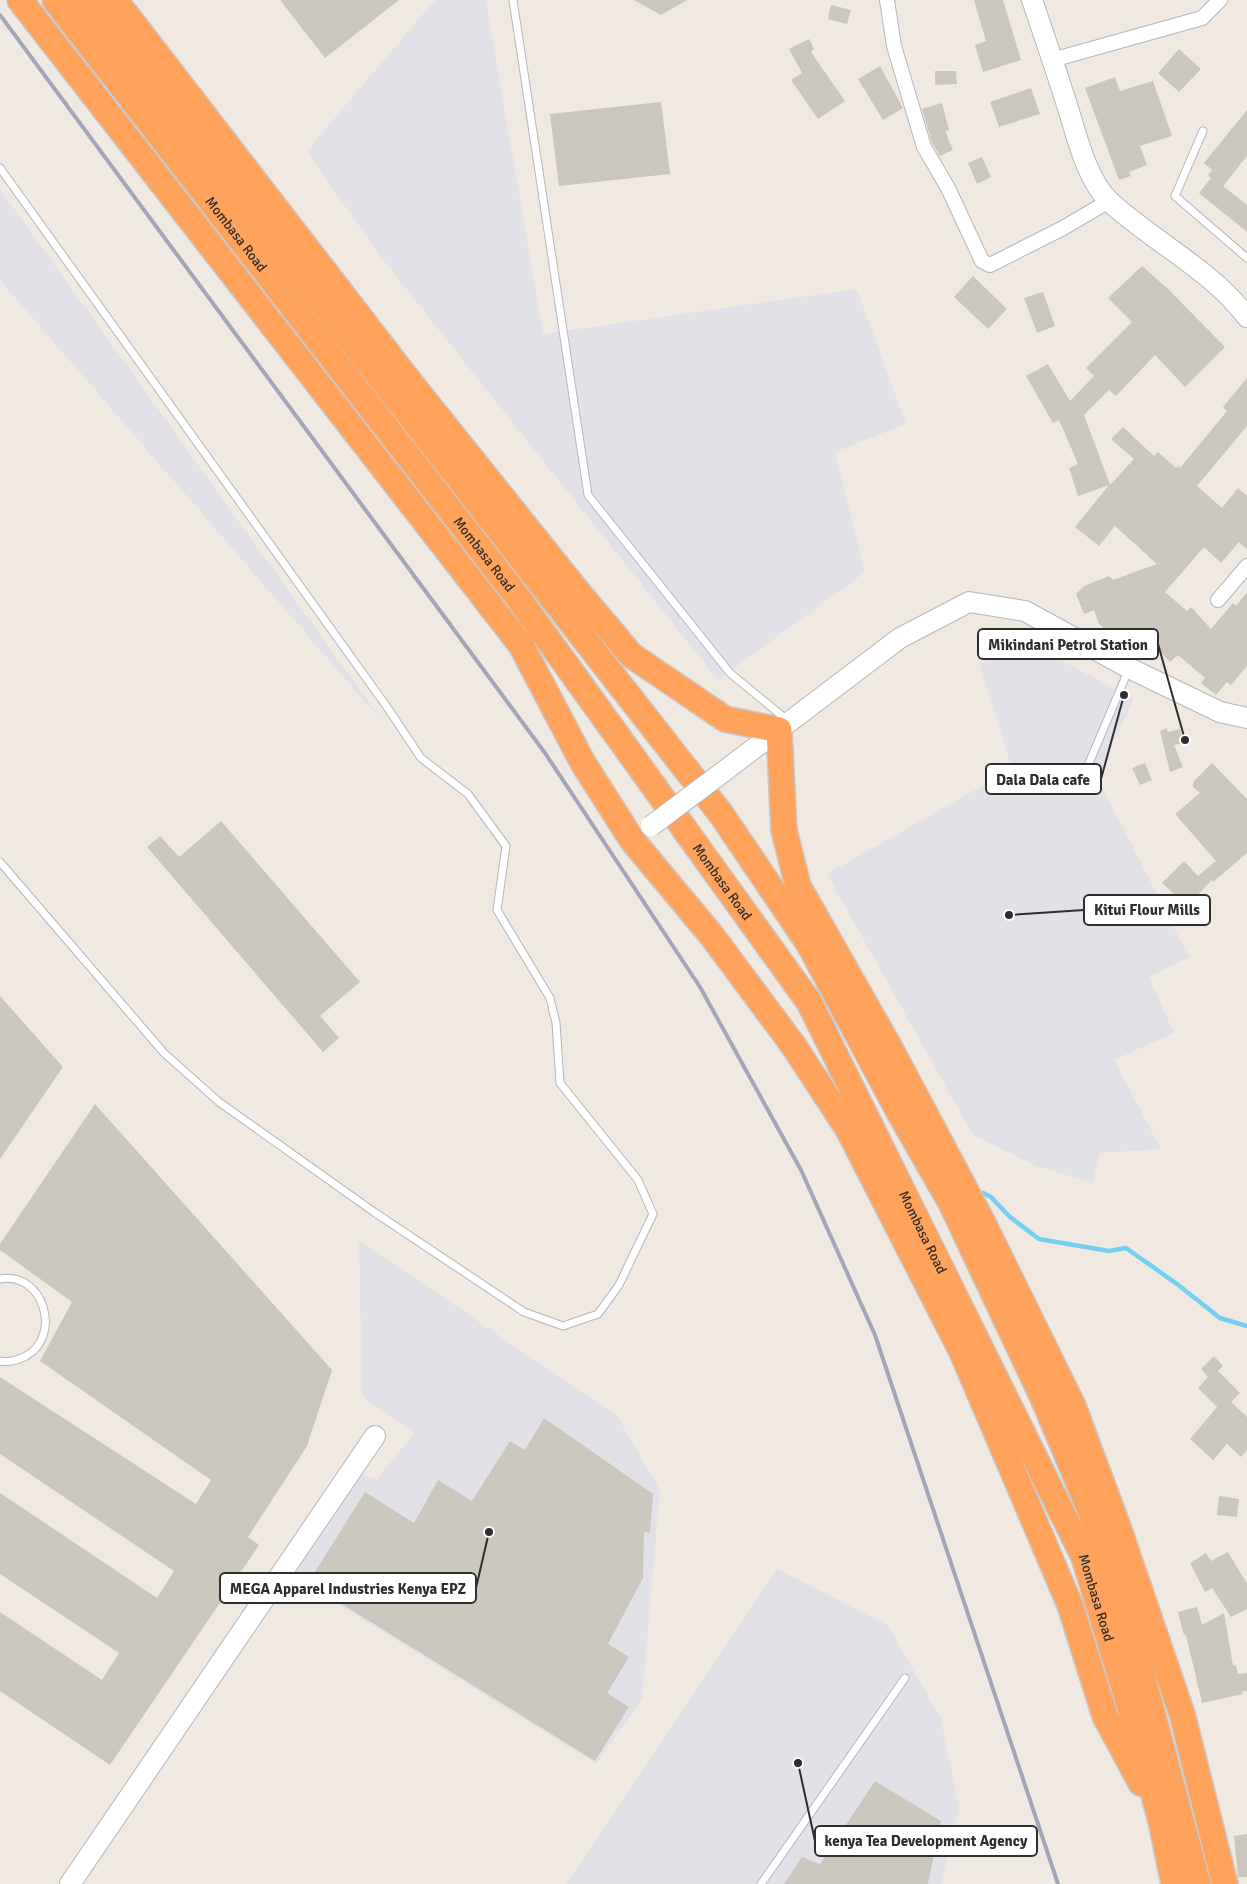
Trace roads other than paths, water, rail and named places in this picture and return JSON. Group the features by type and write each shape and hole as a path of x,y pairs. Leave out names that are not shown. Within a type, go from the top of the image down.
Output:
{"highway":[{"path":"20,0 522,645 583,763 642,833 712,936 793,1045 848,1130 962,1352 1070,1605 1105,1716 1160,1821"},
{"name":"Mombasa Road","path":"54,0 516,595 809,1002 1084,1557 1133,1717 1174,1884"},
{"name":"Mombasa Road","path":"85,0 721,814 810,944 898,1112 951,1203 1043,1398 1091,1512 1128,1623 1198,1884"},
{"path":"115,0 409,381 578,592 632,655 725,718 784,726 784,830 798,886 900,1065 982,1221 1073,1406 1118,1528 1182,1714 1225,1884"}],"street":[{"path":"887,0 894,46 924,147 948,188 982,261 990,265 1008,258 1109,201"},
{"path":"1032,0 1093,177 1109,201 1211,279 1237,304 1247,317"},
{"path":"1052,60 1202,18 1220,0"},
{"path":"1218,600 1247,566"},
{"path":"642,833 900,638 969,602 1025,611 1129,668 1220,712 1247,718"},
{"path":"70,1884 375,1436"}],"lane":[{"path":"514,0 588,495 730,673 784,726"},
{"path":"1202,131 1175,196 1247,258"},
{"path":"0,168 387,707 421,758 468,794 506,846 497,910 550,998 556,1024 560,1083 638,1180 653,1214 619,1285 598,1314 563,1326 524,1312 374,1212 219,1102 164,1053 0,862"},
{"path":"1084,775 1129,668"},
{"path":"0,1279 18,1281 31,1288 44,1304 47,1319 45,1333 32,1353 19,1360 0,1361"},
{"path":"761,1884 797,1829 905,1678"}],"waterway":[{"path":"983,1193 991,1197 1010,1217 1039,1239 1109,1251 1126,1248 1177,1284 1220,1318 1247,1326"}],"railway":[{"path":"0,15 545,753 700,987 801,1170 875,1335 1058,1884"}],"place":[{"name":"Dala Dala cafe","path":"1124,695"},
{"name":"Mikindani Petrol Station","path":"1185,740"},
{"name":"Kitui Flour Mills","path":"1009,915"},
{"name":"MEGA Apparel Industries Kenya EPZ","path":"489,1532"},
{"name":"kenya Tea Development Agency","path":"798,1763"}]}
